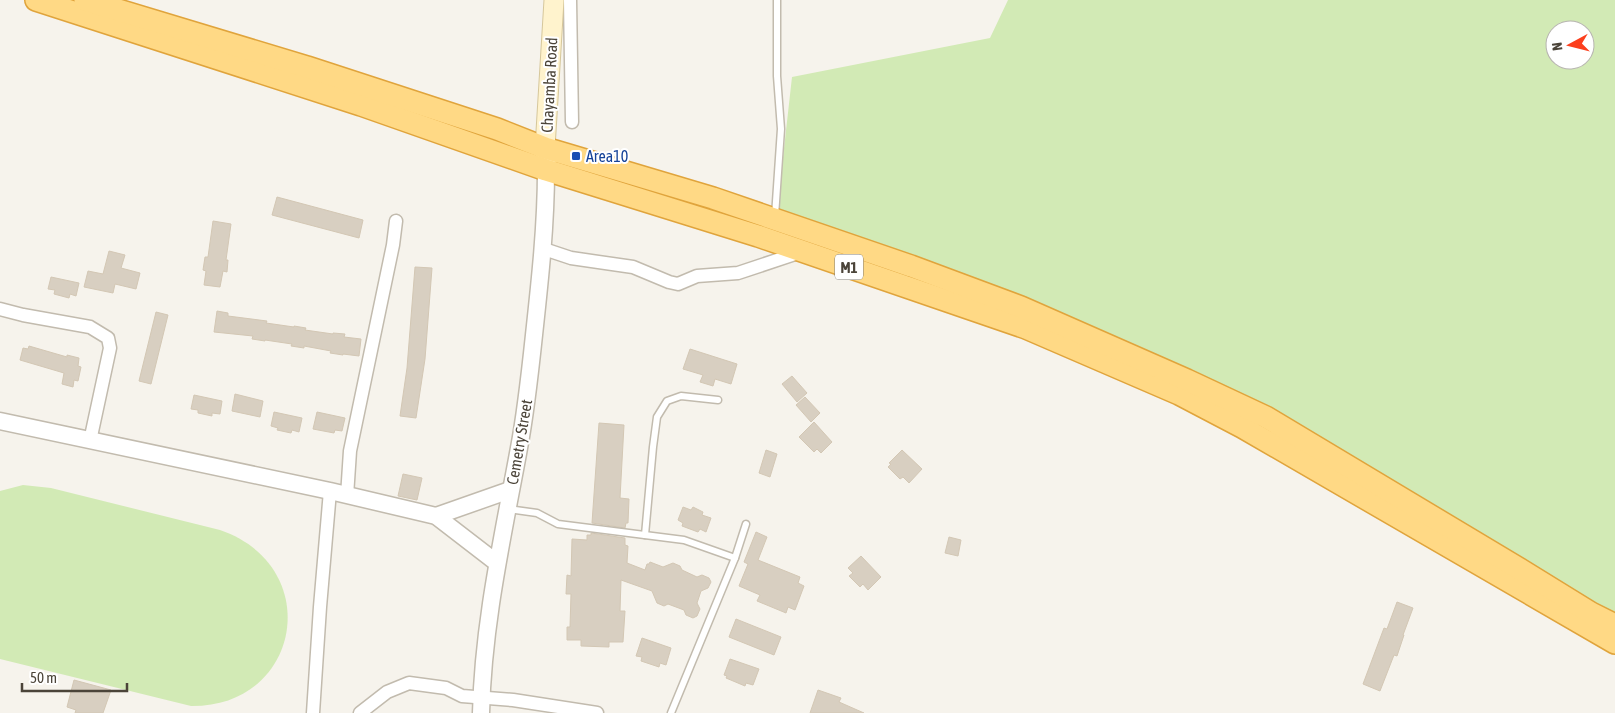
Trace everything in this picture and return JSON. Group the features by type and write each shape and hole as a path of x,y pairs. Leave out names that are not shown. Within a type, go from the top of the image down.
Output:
{"highway":[{"name":"M1","path":"36,0 361,105 546,170 804,252 1026,328 1179,394 1242,427 1615,643"},
{"name":"M1","path":"85,0 307,67 497,129 545,148 713,198 911,266 1021,307 1266,417 1591,613 1615,625"}],"main road":[{"name":"Chayamba Road","path":"546,170 545,148 554,0"}],"street":[{"path":"570,0 572,122"},
{"name":"Cemetry Street","path":"481,706 488,627 497,563 526,406 544,249 546,170"},
{"path":"347,496 350,451 393,245 396,221"},
{"path":"544,249 571,258 633,267 678,284 697,276 738,273 804,252"},
{"path":"0,309 90,327 108,338 110,348 90,441"},
{"path":"0,421 436,516 497,563"},
{"path":"436,516 510,490"},
{"path":"313,713 330,492"},
{"path":"360,713 387,692 410,683 446,688 481,706 513,700 597,713"}],"lane":[{"path":"775,219 781,128 777,76 777,0"},
{"path":"645,535 657,417 667,401 681,396 718,400"},
{"path":"507,508 538,514 558,524 684,540 735,558"},
{"path":"671,713 735,558 746,524"}],"green space":[{"path":"1008,0 1615,0 1615,618 1258,407 777,211 792,77 990,38"},
{"path":"23,485 51,488 220,530 253,548 275,573 286,602 286,632 277,660 257,684 228,700 191,706 0,659 0,491"}],"building":[{"path":"277,197 363,220 359,238 272,215"},
{"path":"213,221 231,224 226,260 228,260 227,272 223,271 220,287 204,285 206,271 203,270 205,257 208,257"},
{"path":"109,251 125,255 121,268 140,273 136,289 115,284 113,293 84,287 88,271 103,274"},
{"path":"415,267 432,268 425,359 416,418 400,416 407,368"},
{"path":"51,277 79,283 76,296 70,294 69,298 54,294 55,290 48,289"},
{"path":"217,311 228,313 228,316 306,328 305,330 345,334 344,337 361,339 359,356 330,353 331,351 304,346 304,348 291,346 292,344 252,339 253,336 214,332"},
{"path":"156,312 168,315 151,384 139,381"},
{"path":"29,346 67,357 67,355 79,358 78,366 81,367 78,381 74,380 73,387 62,384 64,373 20,360 23,348 28,349"},
{"path":"690,349 737,364 731,384 715,379 713,386 700,382 703,375 683,369"},
{"path":"792,376 807,393 797,402 782,384"},
{"path":"235,394 263,401 260,417 232,411"},
{"path":"194,395 222,401 220,414 212,413 212,416 198,413 198,410 191,409"},
{"path":"805,397 820,413 811,422 796,405"},
{"path":"274,412 302,418 299,432 292,430 291,433 277,430 278,428 271,426"},
{"path":"317,412 345,418 342,431 335,430 334,433 313,429"},
{"path":"814,422 832,442 821,453 817,449 814,452 799,437"},
{"path":"599,423 624,425 620,498 629,499 628,523 626,523 625,528 592,523"},
{"path":"766,450 777,454 770,477 759,473"},
{"path":"902,450 922,469 909,483 903,477 900,479 888,467 891,464 889,463"},
{"path":"403,474 422,478 417,500 398,496"},
{"path":"683,507 691,510 693,507 703,512 702,515 711,518 706,532 700,529 698,532 682,526 683,523 678,520"},
{"path":"756,532 767,537 758,560 800,577 798,583 804,586 795,610 788,607 786,613 757,601 760,595 739,586 748,564 744,562"},
{"path":"591,533 625,538 625,545 628,546 627,563 645,570 650,562 663,567 673,563 680,566 682,570 697,577 702,575 709,578 711,582 708,588 701,591 697,603 700,609 697,616 693,618 686,615 684,610 668,604 664,606 657,603 652,591 621,580 620,611 625,611 623,642 609,642 609,647 581,646 581,640 567,640 567,627 570,627 571,594 566,594 567,575 571,576 572,539 587,540 587,535 591,535"},
{"path":"949,537 961,540 958,556 945,553"},
{"path":"861,556 881,577 868,590 863,584 860,587 849,576 853,573 848,568"},
{"path":"1397,602 1413,608 1397,656 1394,655 1380,691 1363,684 1384,628 1387,629"},
{"path":"736,619 781,637 774,655 729,637"},
{"path":"642,638 671,648 666,665 660,663 659,667 641,661 642,657 636,656"},
{"path":"730,659 759,669 753,685 746,683 745,686 726,678 727,676 724,675"},
{"path":"74,680 111,690 103,713 75,713 76,710 67,707"},
{"path":"818,690 841,698 839,702 864,713 810,713"}],"place":[{"name":"Area10","path":"576,156"}]}
